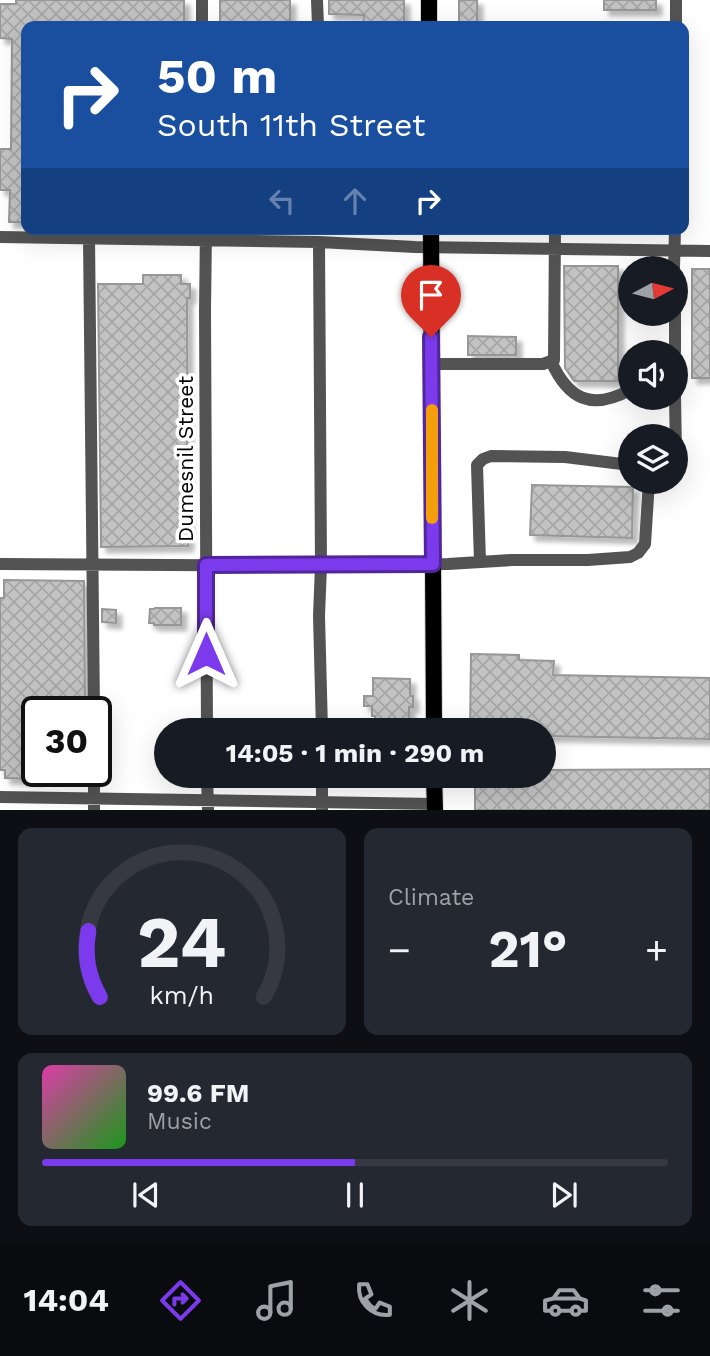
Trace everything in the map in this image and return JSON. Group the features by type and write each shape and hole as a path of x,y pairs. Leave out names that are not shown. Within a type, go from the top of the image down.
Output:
{"main road":[{"path":"429,0 429,21"},
{"path":"431,235 434,718"},
{"path":"434,788 435,807"}],"street":[{"path":"202,0 202,21"},
{"path":"317,0 318,21"},
{"path":"676,0 676,21"},
{"path":"0,237 89,239 206,235 431,247 710,251"},
{"name":"Dumesnil Street","path":"206,235 207,718"},
{"path":"431,364 542,364 554,360 555,235"},
{"path":"675,235 675,256"},
{"path":"89,239 94,696"},
{"path":"319,242 319,616 322,718"},
{"path":"551,361 559,378 571,393 584,399 603,400 618,396"},
{"path":"480,562 477,465 483,459 491,456 565,457 618,464"},
{"path":"0,564 321,566 630,557 638,553 645,544 648,494"},
{"path":"207,788 208,806"},
{"path":"322,788 322,806"},
{"path":"0,797 93,804 435,807"}],"building":[{"path":"16,0 184,0 184,21 21,21 21,222 9,222 10,190 0,190 0,149 11,149 12,39 0,38 0,4 16,4"},
{"path":"220,0 290,0 290,21 220,21"},
{"path":"329,0 404,0 404,21 363,21 364,15 329,14"},
{"path":"459,0 477,0 477,21 459,21"},
{"path":"604,0 656,0 656,10 604,10"},
{"path":"564,266 618,266 618,381 574,381 565,368"},
{"path":"692,269 710,269 710,378 692,378"},
{"path":"143,275 181,275 181,284 190,284 190,298 187,298 188,546 101,547 98,284 143,284"},
{"path":"468,336 516,337 516,355 468,355"},
{"path":"532,485 618,487 618,494 633,494 632,538 530,535"},
{"path":"4,580 84,581 85,696 21,696 21,778 5,778 5,770 0,770 0,598 4,598"},
{"path":"181,608 181,625 149,623 150,609"},
{"path":"102,609 116,610 116,623 102,622"},
{"path":"471,654 519,655 519,660 554,661 553,675 710,678 710,739 556,736 556,718 470,718"},
{"path":"373,678 410,679 413,707 409,707 409,718 375,718 372,716 372,706 364,706 364,696 373,696"},
{"path":"710,769 710,810 475,810 475,788 556,788 556,770"}],"slow traffic":[{"path":"432,410 432,518"}],"route":[{"path":"206,654 206,565 433,564 431,337"}]}
